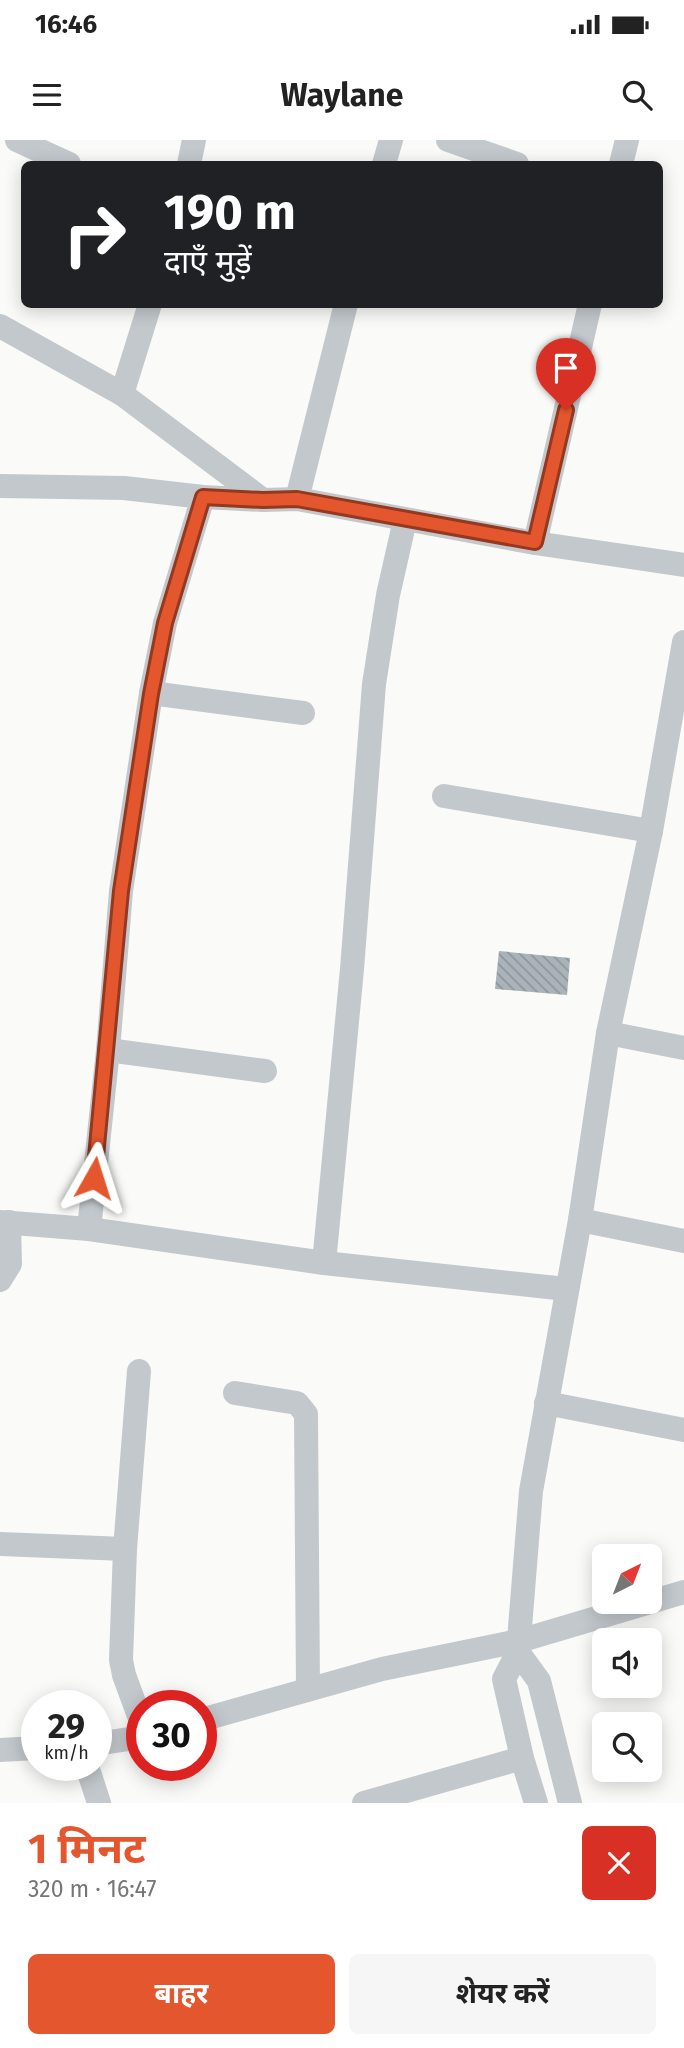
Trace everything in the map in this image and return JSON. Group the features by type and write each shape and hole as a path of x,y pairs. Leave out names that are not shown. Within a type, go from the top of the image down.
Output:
{"street":[{"path":"17,140 62,161"},
{"path":"190,161 194,140"},
{"path":"385,161 391,140"},
{"path":"449,140 508,161"},
{"path":"622,161 627,140"},
{"path":"122,394 149,308"},
{"path":"297,499 345,308"},
{"path":"535,542 589,308"},
{"path":"0,326 122,394 263,500"},
{"path":"0,486 124,488 203,497 297,499 405,520 684,565"},
{"path":"89,1229 121,891 151,694 165,623 203,497"},
{"path":"324,1262 352,969 373,684 388,595 405,520"},
{"path":"536,1803 522,1758 504,1679 519,1646 531,1492 580,1220 608,1033 651,831 684,642"},
{"path":"151,694 303,713"},
{"path":"444,796 651,831"},
{"path":"608,1033 684,1048"},
{"path":"108,1050 265,1071"},
{"path":"580,1220 684,1241"},
{"path":"0,1280 10,1264 4,1222 89,1229 324,1262 566,1289"},
{"path":"130,1690 121,1660 125,1549 139,1371"},
{"path":"234,1393 297,1403 306,1415 308,1689"},
{"path":"546,1403 684,1430"},
{"path":"0,1544 125,1549"},
{"path":"217,1715 382,1669 519,1646 684,1592"},
{"path":"519,1646 539,1681 570,1803"},
{"path":"0,1750 21,1749"},
{"path":"364,1803 522,1758"},
{"path":"92,1781 99,1803"}],"building":[{"path":"499,951 570,958 567,995 495,989"}],"route":[{"path":"94,1178 121,891 151,694 165,623 203,497 297,499 535,542 566,410"}]}
